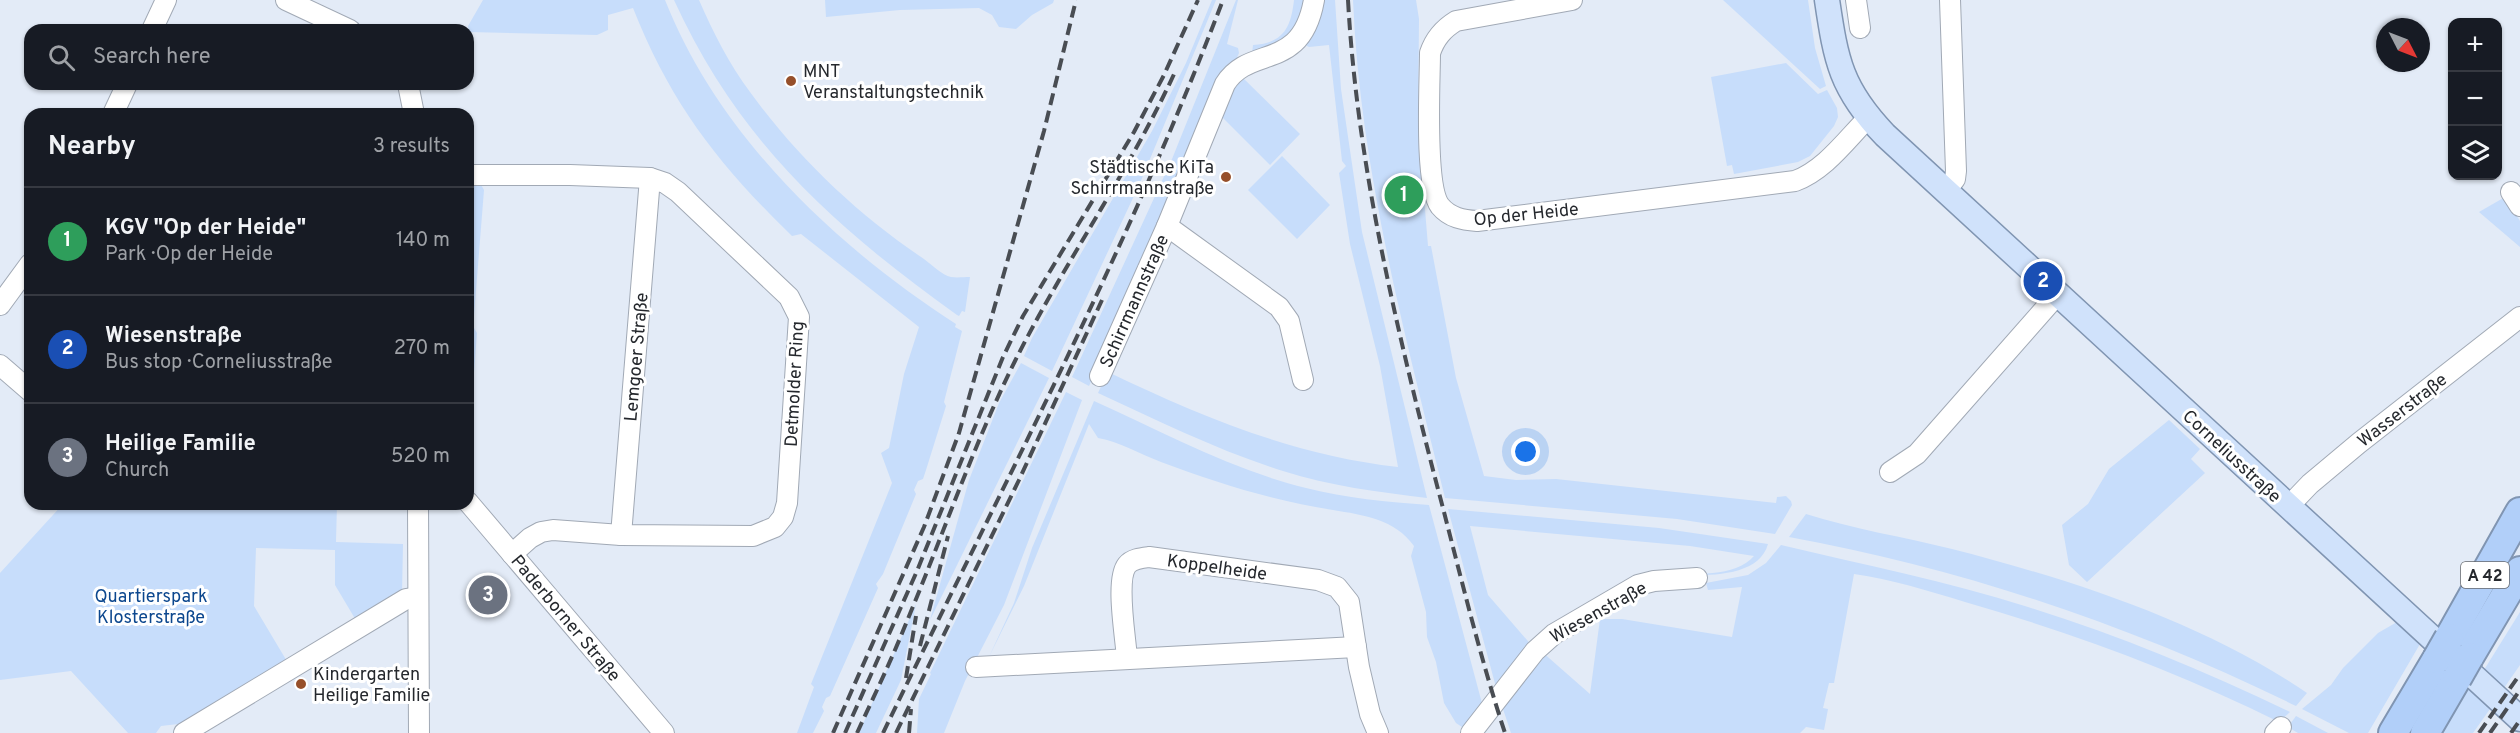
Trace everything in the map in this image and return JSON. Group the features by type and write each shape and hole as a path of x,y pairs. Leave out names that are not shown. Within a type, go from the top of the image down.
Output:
{"highway":[{"name":"A 42","path":"2425,733 2453,658 2520,512"},
{"name":"A 42","path":"2393,733 2520,571"}],"main road":[{"name":"Corneliusstraße","path":"1827,0 1835,53 1843,78 1868,118 2057,295 2520,720"}],"street":[{"path":"155,24 166,0"},
{"path":"286,0 337,24"},
{"name":"Schirrmannstraße","path":"1100,376 1167,226 1228,78 1239,69 1279,54 1293,43 1307,24 1314,0"},
{"name":"Op der Heide","path":"1572,0 1456,21 1446,27 1432,44 1430,53 1430,147 1434,190 1438,204 1448,214 1462,220 1477,221 1795,181 1824,164 1868,118"},
{"path":"1856,0 1860,28"},
{"path":"1946,192 1956,171 1950,0"},
{"path":"116,108 124,90"},
{"path":"409,90 413,108"},
{"name":"Detmolder Ring","path":"474,175 650,178 664,183 678,192 789,297 799,317 800,331 787,504 783,517 775,527 753,536 621,535 553,530 541,532 530,538 512,554"},
{"name":"Lemgoer Straße","path":"621,535 650,178"},
{"name":"Schirrmannstraße","path":"1167,226 1279,307 1289,321 1303,380"},
{"path":"0,305 24,272"},
{"path":"1890,472 1917,454 2057,295"},
{"name":"Wasserstraße","path":"2288,507 2310,484 2351,450 2520,317"},
{"path":"0,365 24,386"},
{"name":"Paderborner Straße","path":"474,509 664,733"},
{"path":"418,510 419,733"},
{"name":"Koppelheide","path":"1127,659 1122,581 1123,573 1132,561 1149,557 1318,580 1342,592 1349,602 1370,714 1378,733"},
{"name":"Wiesenstraße","path":"1471,733 1535,651 1554,634 1638,585 1654,581 1696,578"},
{"path":"184,733 406,599 418,597"},
{"path":"976,667 1356,647"}],"green space":[{"path":"483,0 665,0 688,50 716,97 749,142 785,184 867,260 956,324 955,327 962,331 944,402 946,406 923,479 918,481 914,490 916,494 883,574 876,584 878,588 830,696 826,698 822,707 824,711 813,733 797,733 814,687 811,684 892,483 881,453 889,448 904,374 919,327 801,234 792,236 741,184 719,158 680,103 663,74 633,8 608,15 608,30 597,35 474,32 474,24 469,24"},
{"path":"674,0 699,0 735,70 768,116 808,162 852,204 941,272 951,277 970,277 965,312 962,311 959,316 957,315 912,282 830,214 793,177 759,139 728,97 700,51"},
{"path":"825,0 1054,0 1016,29 999,27 992,15 979,8 900,10 826,17"},
{"path":"1212,0 1216,0 1140,183 1052,371 1024,356 1032,338 1152,131 1186,63"},
{"path":"1236,0 1238,0 1227,44 1238,48 1239,53 1089,386 1072,377 1172,159"},
{"path":"1294,0 1307,0 1305,12 1287,41 1252,54 1253,45 1272,41 1284,32 1291,18"},
{"path":"1321,0 1335,0 1341,89 1362,232 1427,498 1336,485 1283,471 1212,445 1098,393 1108,372 1213,419 1285,444 1359,461 1398,467 1380,366 1350,244 1339,173 1346,166 1342,161 1329,45 1309,47 1301,43"},
{"path":"1353,0 1416,0 1419,19 1418,124 1428,246 1431,246 1456,378 1484,476 1516,480 1556,479 1776,503 1777,497 1786,496 1792,505 1775,534 1677,519 1445,498 1400,313 1375,189 1357,63"},
{"path":"1723,0 1808,0 1815,48 1826,86 1820,89"},
{"path":"1786,63 1818,94 1827,90 1837,108 1838,117 1834,126 1810,156 1798,162 1734,174 1732,165 1727,166 1711,77"},
{"path":"1240,75 1300,134 1270,165 1219,114"},
{"path":"1282,156 1330,205 1297,239 1248,190"},
{"path":"474,183 480,183 484,190 474,316"},
{"path":"2505,197 2520,221 2520,247 2479,212"},
{"path":"474,328 477,333 474,372"},
{"path":"1021,363 1049,378 930,620 969,480 999,403"},
{"path":"1066,392 1082,400 1004,605 965,681 944,733 917,733 919,699 930,673"},
{"path":"1094,401 1225,461 1278,480 1351,497 1429,505 1483,707 1462,727 1456,723 1444,703 1436,662 1427,637 1426,612 1411,556 1414,546 1398,530 1367,516 1289,502 1203,477 1098,438 1089,424 1024,586 988,659 1014,603 1032,548"},
{"path":"2169,420 2200,449 2191,459 2205,473 2087,582 2069,565 2062,525 2088,504 2109,469"},
{"path":"1448,509 1659,528 1768,544 1762,556 1739,570 1708,575 1665,575 1725,571 1746,563 1754,556 1690,546 1470,526 1488,595 1533,647 1497,691"},
{"name":"Quartierspark Klosterstraße","path":"58,510 337,510 336,542 403,544 402,594 357,622 335,585 335,550 256,548 254,606 288,663 187,723 161,726 156,733 128,733 71,671 0,680 0,573"},
{"path":"1806,514 1999,561 2137,606 2225,645 2307,693 2296,706 2174,651 2048,604 1920,566 1789,537"},
{"path":"1781,545 1967,589 2062,618 2161,655 2290,712 2279,722 2164,670 2085,640 1924,590 1854,574 1834,683 1829,683 1823,708 1828,709 1824,730 1806,727 1800,733 1511,733 1502,706 1541,651 1590,694 1600,619 1622,619 1732,637 1742,587 1708,590 1706,583 1748,575 1766,563"},
{"path":"916,604 901,680 876,733 859,733"},
{"path":"2520,612 2520,665 2504,688 2484,670"},
{"path":"2397,622 2420,644 2368,733 2349,733 2302,709 2331,685 2343,668 2378,633"},
{"path":"2468,688 2490,709 2473,733 2442,733"},
{"path":"2296,716 2328,733 2298,733 2288,727"}],"railway":[{"path":"833,733 924,527 959,433 1044,131 1076,0"},
{"path":"845,733 917,571 1003,357 1023,316 1134,132 1164,75 1198,0"},
{"path":"883,733 1104,279 1186,94 1223,0"},
{"path":"1348,0 1360,120 1379,239 1419,415 1485,669 1505,733"},
{"path":"857,733 895,649 972,458 1015,361 1137,146 1175,72"},
{"path":"896,733 1019,480 1102,300"},
{"path":"920,646 948,536"},
{"path":"906,678 916,616"},
{"path":"2479,733 2520,674"},
{"path":"2490,733 2520,690"},
{"path":"909,733 911,709"},
{"path":"2511,733 2520,720"}],"place":[{"name":"MNT Veranstaltungstechnik","path":"791,81"},
{"name":"Städtische KiTa Schirrmannstraße","path":"1226,177"},
{"name":"KGV \"Op der Heide\"","path":"1404,195"},
{"name":"Wiesenstraße","path":"2043,281"},
{"name":"Heilige Familie","path":"488,595"},
{"name":"Kindergarten Heilige Familie","path":"301,684"}]}
